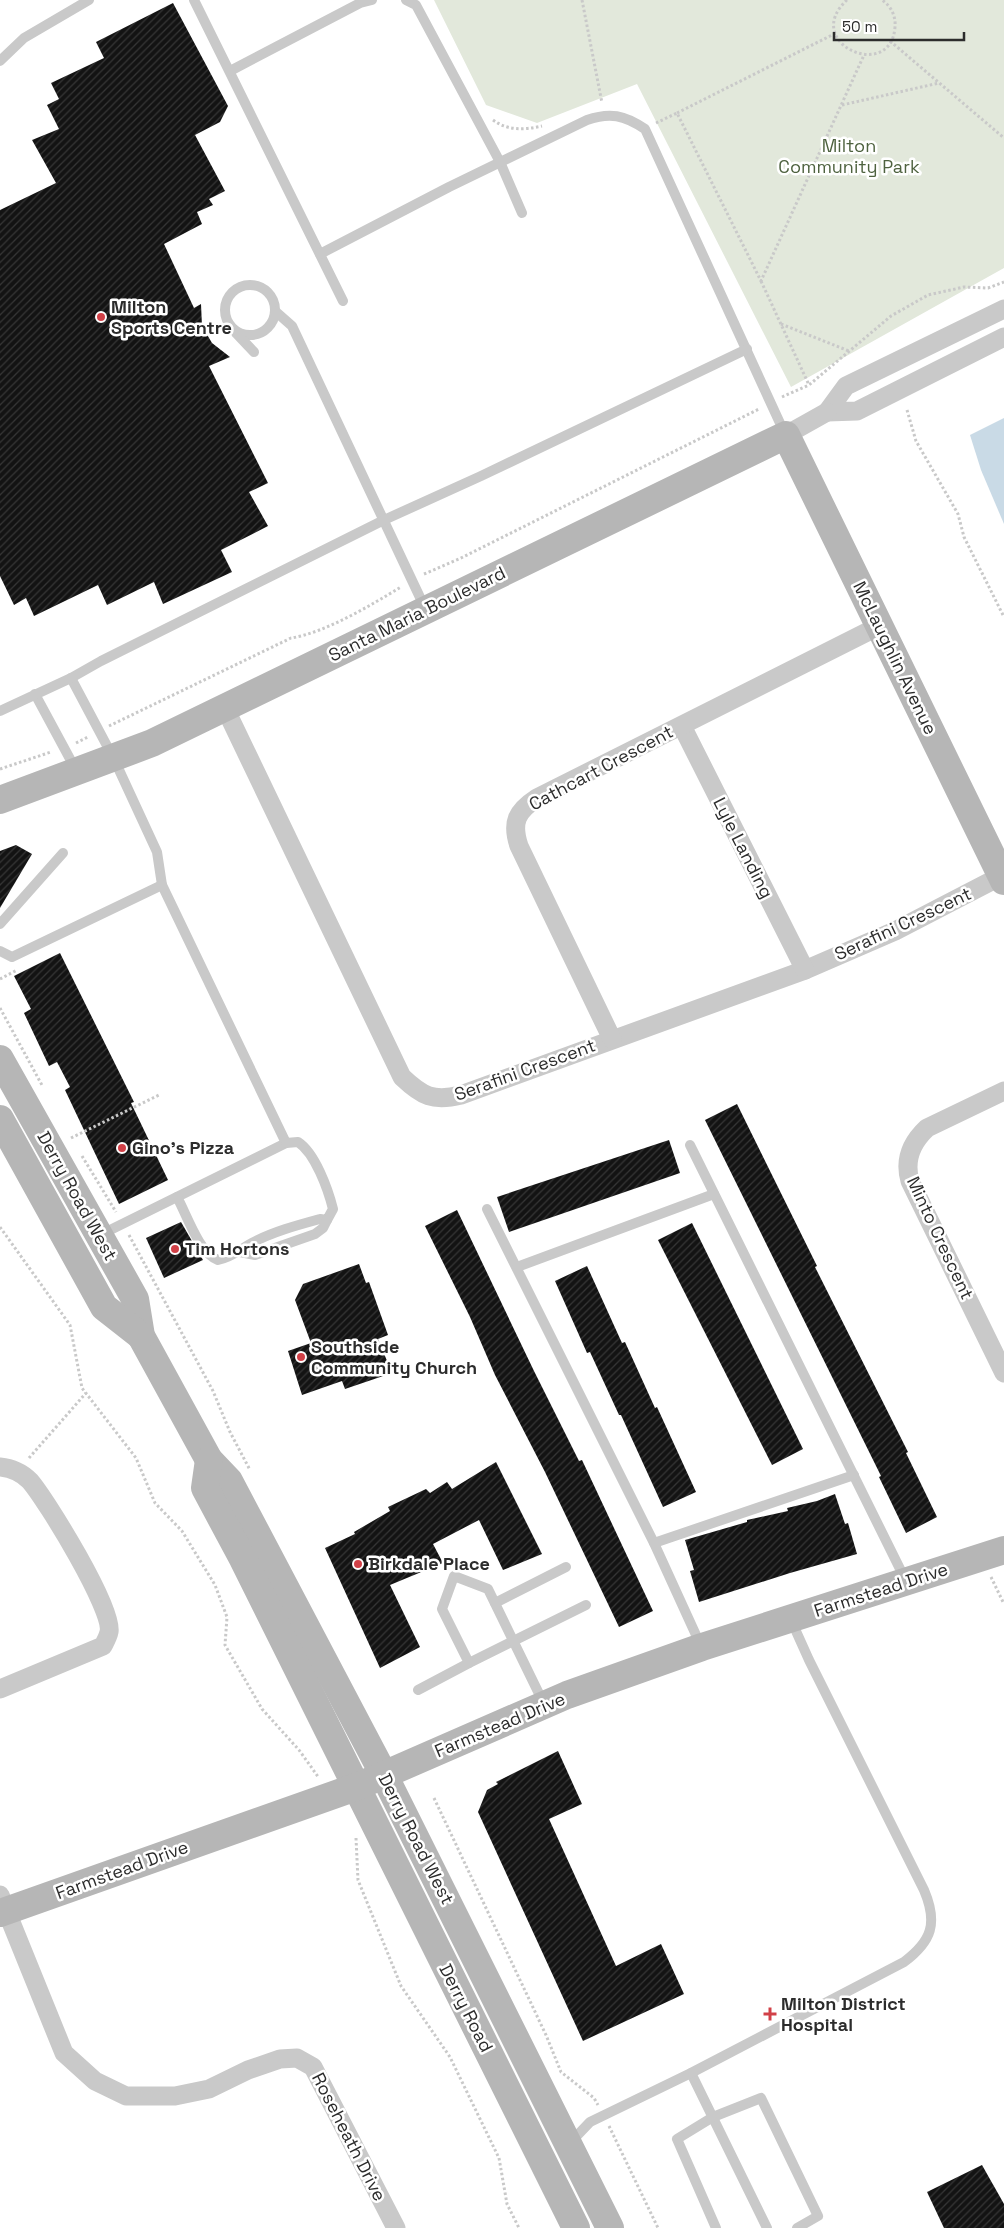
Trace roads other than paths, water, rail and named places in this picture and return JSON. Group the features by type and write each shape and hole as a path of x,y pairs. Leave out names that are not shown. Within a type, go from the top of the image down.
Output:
{"main road":[{"name":"Santa Maria Boulevard","path":"0,800 114,759 152,743 786,435"},
{"name":"McLaughlin Avenue","path":"786,435 1003,879"},
{"name":"Derry Road West","path":"0,1059 135,1300 141,1336 209,1460 229,1481 384,1775 610,2228"},
{"name":"Derry Road West","path":"0,1119 104,1306 141,1336"},
{"name":"Derry Road West","path":"209,1460 205,1488 344,1791"},
{"name":"Farmstead Drive","path":"3,1906 344,1791 544,1705 702,1647 993,1554"},
{"name":"Derry Road","path":"344,1791 576,2228"}],"street":[{"name":"Santa Maria Boulevard","path":"786,435 827,412 846,386 1004,309"},
{"name":"Santa Maria Boulevard","path":"827,412 857,410 1004,337"},
{"name":"Cathcart Crescent","path":"612,1039 519,846 514,832 518,816 525,806 537,798 880,626"},
{"name":"Serafini Crescent","path":"225,708 402,1077 415,1090 431,1097 444,1099 805,970 895,931 1003,879"},
{"name":"Lyle Landing","path":"682,726 805,970"},
{"name":"Minto Crescent","path":"1004,1091 927,1128 917,1138 911,1150 908,1172 910,1181 1004,1373"},
{"path":"0,1689 103,1646 110,1632 104,1609 70,1539 29,1480 8,1470"},
{"name":"Roseheath Drive","path":"3,1906 64,2053 94,2081 126,2096 175,2096 209,2088 248,2070 280,2059 298,2058 313,2067 396,2228"}],"lane":[{"path":"0,61 24,38 89,0"},
{"path":"194,0 343,301"},
{"path":"230,71 359,2 372,0"},
{"path":"406,0 416,5 500,162 522,213"},
{"path":"320,254 586,120 604,114 634,122 645,129 786,435"},
{"path":"233,330 248,336 264,332 274,320 275,311 270,295 264,289 256,286 239,287 227,299 224,308 228,323 233,330 254,352"},
{"path":"275,311 292,326 426,610"},
{"path":"0,711 71,678 101,661 384,520 481,476 747,349"},
{"path":"71,678 114,759 157,852 162,886 286,1143"},
{"path":"35,694 77,772"},
{"path":"0,924 63,852"},
{"path":"0,951 12,956 162,886"},
{"path":"99,1236 286,1143 298,1142 304,1146 318,1169 333,1209 327,1220 320,1219 268,1236 252,1243 240,1252 218,1260 209,1257 178,1197"},
{"path":"690,1145 906,1582"},
{"path":"517,1267 714,1194"},
{"path":"487,1209 654,1543 702,1647"},
{"path":"654,1543 854,1475"},
{"path":"495,1603 566,1568"},
{"path":"469,1663 442,1609 454,1576 488,1589 544,1705"},
{"path":"418,1690 586,1605"},
{"path":"568,2144 590,2122 690,2073 904,1962 918,1951 931,1929 932,1916 924,1890 790,1619"},
{"path":"690,2073 767,2228"},
{"path":"716,2228 676,2139 712,2117 761,2098 818,2216 797,2228"}],"water":[{"path":"1004,418 1004,524 981,470 970,435"}],"place":[{"name":"Milton Sports Centre","path":"101,317"},
{"name":"Gino's Pizza","path":"122,1148"},
{"name":"Tim Hortons","path":"175,1249"},
{"name":"Southside Community Church","path":"301,1357"},
{"name":"Birkdale Place","path":"358,1564"},
{"name":"Milton District Hospital","path":"770,2014"}],"park label":[{"name":"Milton Community Park","path":"849,156"}]}
